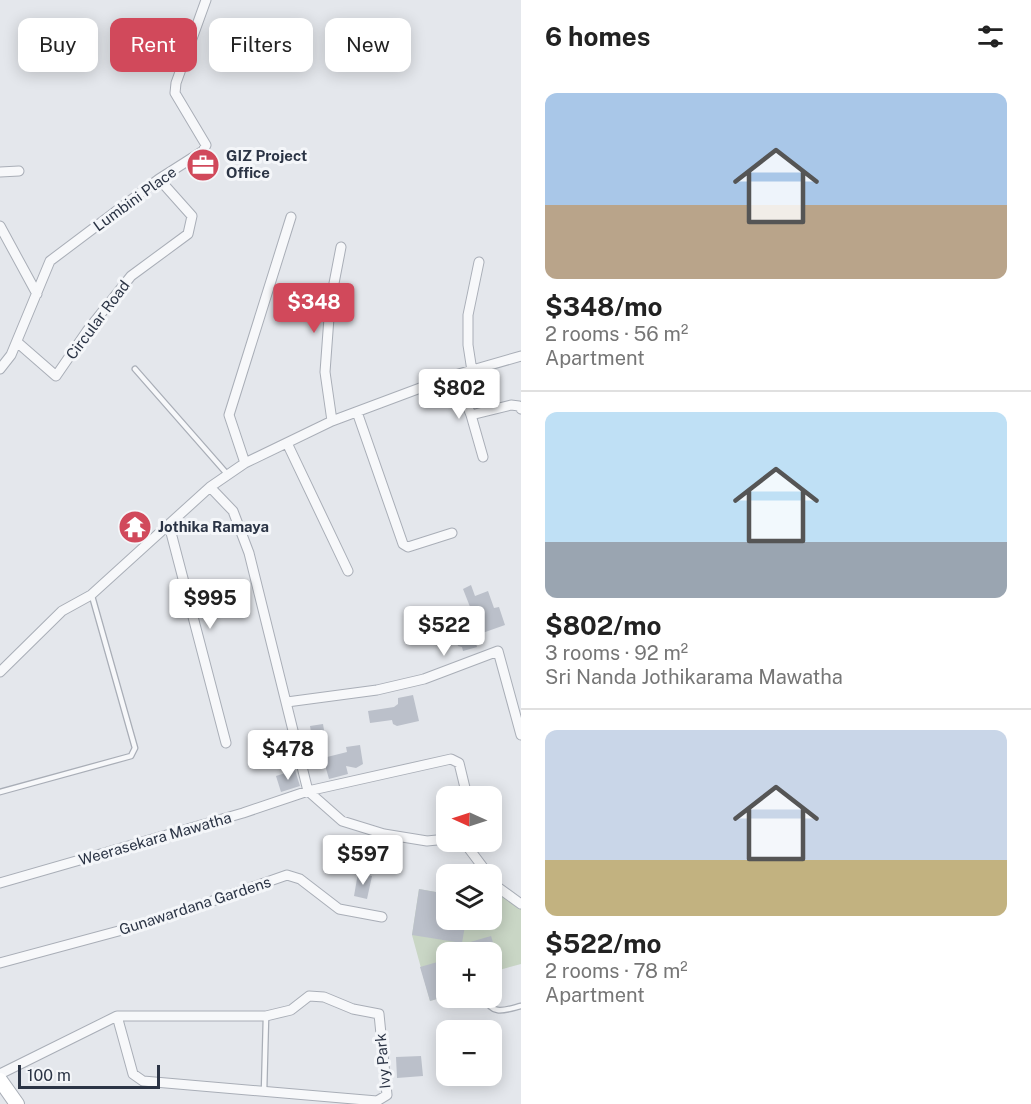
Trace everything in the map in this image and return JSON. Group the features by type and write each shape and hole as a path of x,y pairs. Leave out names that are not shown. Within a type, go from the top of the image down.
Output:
{"main road":[{"path":"0,1080 15,1103"}],"street":[{"name":"Lumbini Place","path":"0,369 11,355 50,261 159,179 203,151 206,145 175,93 176,83 206,0"},
{"path":"0,172 19,171"},
{"name":"Circular Road","path":"17,342 56,376 87,331 131,276 188,234 192,216 159,179"},
{"path":"245,463 229,416 291,217"},
{"path":"0,226 37,294"},
{"path":"332,421 325,372 330,304 341,247"},
{"path":"472,371 468,345 468,315 479,262"},
{"path":"0,672 62,611 91,595 210,487 245,463 332,421 455,375 521,356"},
{"path":"455,375 471,415 483,457"},
{"path":"471,415 511,405 519,406 521,409"},
{"path":"357,412 403,544 408,547 452,533"},
{"path":"287,443 348,571"},
{"path":"210,487 233,511 249,553 308,791 342,821 384,834 427,841 436,840"},
{"path":"169,525 226,743"},
{"path":"287,702 377,690 424,679 498,651 521,735"},
{"name":"Weerasekara Mawatha","path":"0,883 243,813 308,791 451,759 459,763 465,786"},
{"name":"Gunawardana Gardens","path":"0,963 152,922 287,875 300,879 339,909 382,917"},
{"path":"502,890 521,904"},
{"name":"Ivy Park","path":"0,1074 117,1016 266,1016 291,1010 309,996 324,997 353,1009 379,1014 387,1095 377,1101 142,1081 133,1074 117,1016"}],"lane":[{"path":"135,369 228,474"},
{"path":"0,792 131,756 135,748 91,595"},
{"path":"491,1008 500,1011 521,1006"},
{"path":"264,1092 266,1016"}],"green space":[{"path":"419,889 436,892 436,930 502,930 502,896 521,909 521,964 502,969 502,942 436,942 436,999 430,1001 412,935"}],"building":[{"path":"471,585 475,596 488,591 494,608 499,607 505,625 474,636 477,647 463,651 462,647 458,646 453,630 473,623 474,617 463,589"},
{"path":"413,695 419,721 397,726 392,720 370,723 368,711 394,707 398,704 398,698"},
{"path":"323,724 327,748 314,750 310,726"},
{"path":"360,745 363,764 356,768 346,766 348,774 329,779 323,758 347,752 346,747"},
{"path":"295,770 300,786 281,792 276,776"},
{"path":"358,873 372,876 367,899 354,896"},
{"path":"419,889 436,892 436,930 464,930 462,942 412,935"},
{"path":"491,936 493,942 470,942"},
{"path":"436,962 436,999 430,1001 420,967"},
{"path":"421,1056 423,1076 397,1078 396,1057"}],"place":[{"name":"GIZ Project Office","path":"203,165"},
{"name":"Jothika Ramaya","path":"135,527"}]}
